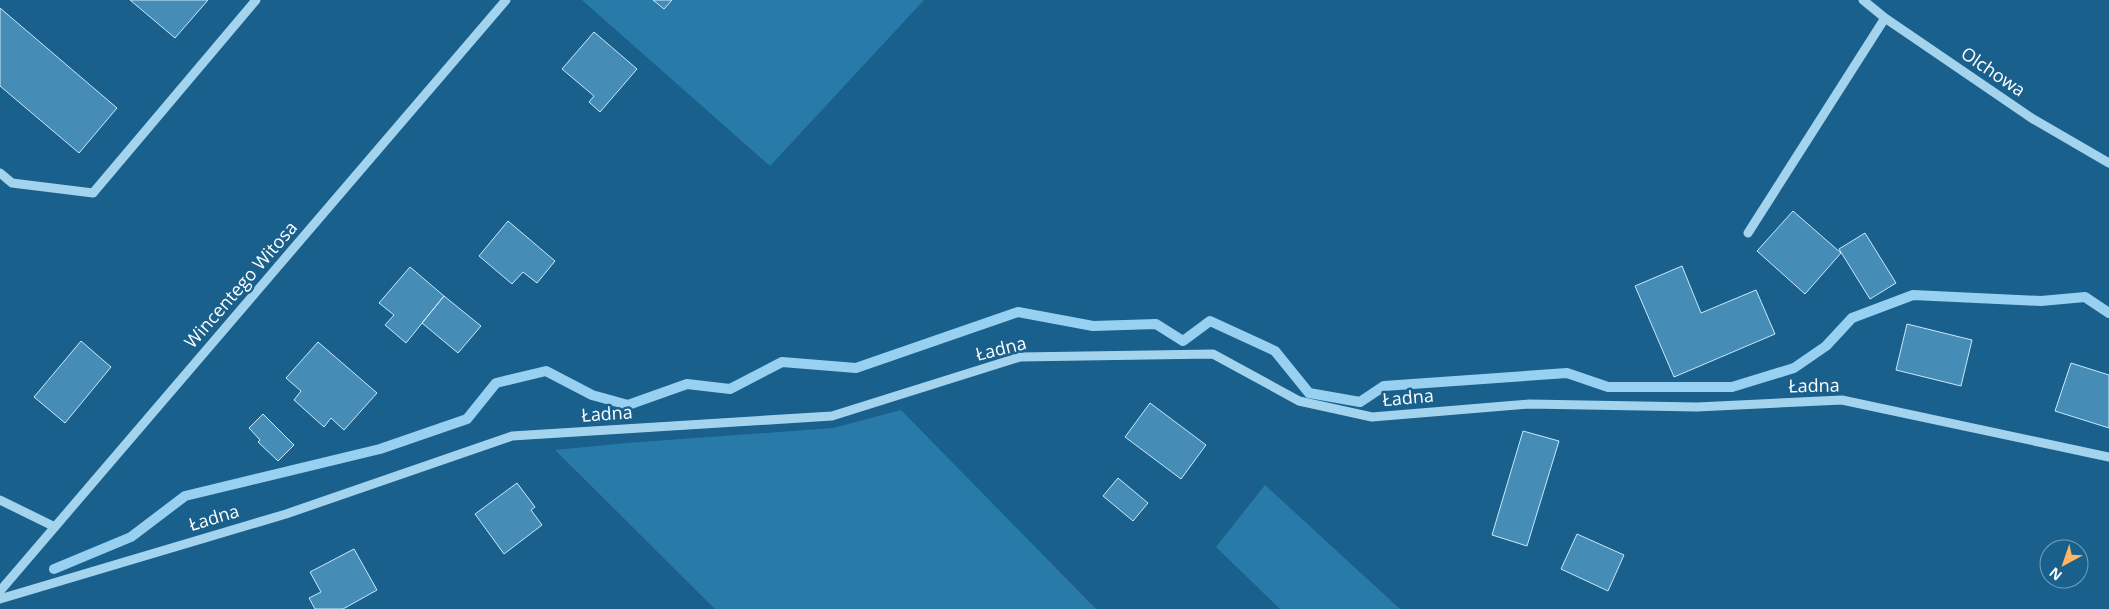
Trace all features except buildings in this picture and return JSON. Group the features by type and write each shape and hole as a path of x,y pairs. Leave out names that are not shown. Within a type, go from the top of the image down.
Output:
{"street":[{"path":"0,172 12,183 92,193 256,0"},
{"name":"Wincentego Witosa","path":"0,591 506,0"},
{"name":"Olchowa","path":"1863,0 1885,18 2033,119 2109,163"},
{"path":"1748,233 1885,18"},
{"name":"Ładna","path":"0,599 286,514 512,436 832,416 1020,357 1212,354 1299,401 1372,418 1529,404 1697,407 1842,400 2109,457"},
{"path":"0,500 55,527"}],"shaded area":[{"path":"582,0 924,0 770,166"},
{"path":"901,410 1096,609 715,609 555,450 833,428"},
{"path":"1265,485 1400,609 1280,609 1216,547"}],"waterway":[{"path":"54,569 131,537 185,496 380,449 467,419 496,383 546,371 592,395 628,405 687,384 730,389 782,362 856,368 1018,312 1093,326 1156,324 1183,341 1210,321 1275,351 1309,393 1360,402 1384,386 1567,373 1608,387 1732,387 1794,368 1826,346 1852,318 1913,295 2041,301 2085,297 2109,313"}]}
